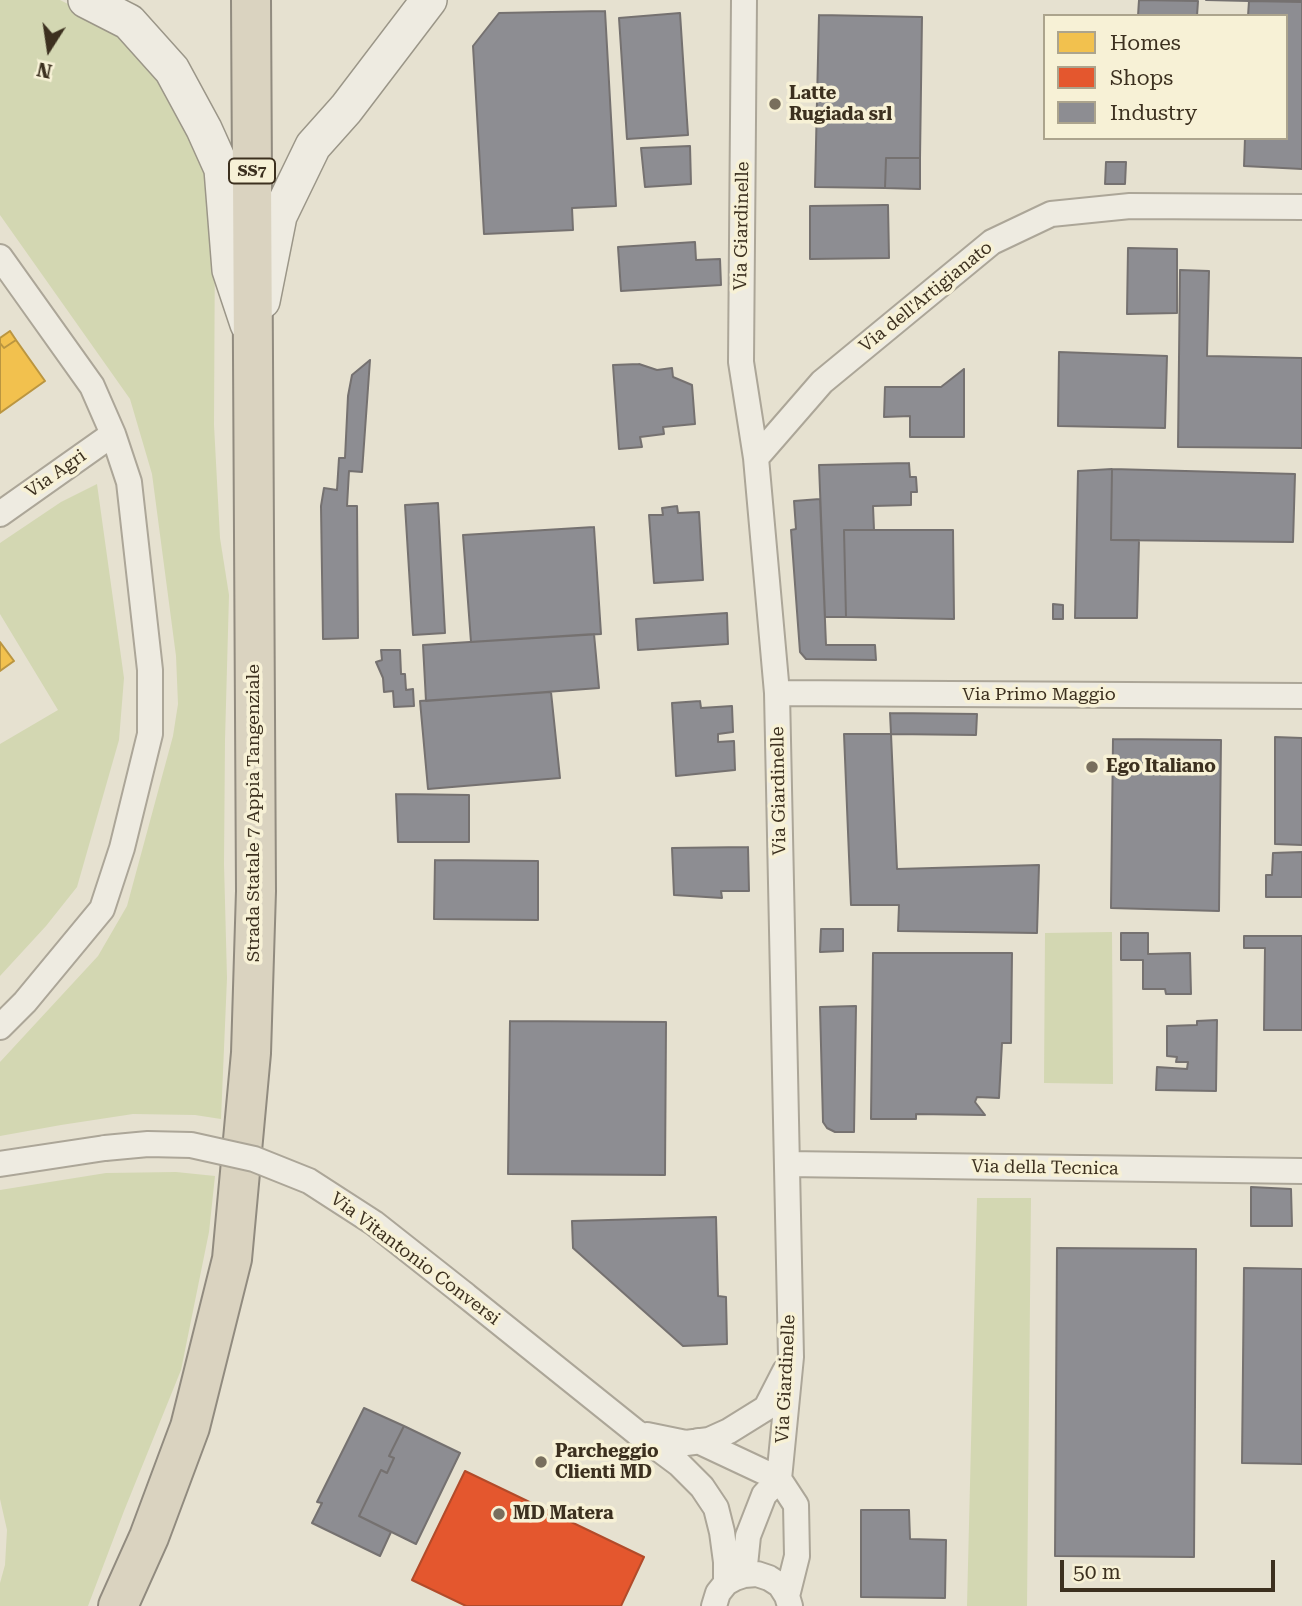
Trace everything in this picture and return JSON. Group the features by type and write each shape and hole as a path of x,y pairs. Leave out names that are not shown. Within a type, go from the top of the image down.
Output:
{"highway":[{"name":"Strada Statale 7 Appia Tangenziale","path":"118,1606 149,1537 190,1427 232,1259 251,1053 256,891 251,0"}],"street":[{"path":"86,0 129,22 172,70 204,129 222,169 230,270 254,342"},
{"path":"254,342 279,216 313,146 346,109 429,0"},
{"name":"Via Giardinelle","path":"735,1579 764,1495 779,1479 792,1357 776,693 756,458 741,362 744,0"},
{"name":"Via dell'Artigianato","path":"756,458 822,382 992,242 1051,214 1130,205 1302,207"},
{"path":"0,257 92,386 113,434 129,482 150,670 150,734 122,848 102,909 25,1002 0,1027"},
{"name":"Via Agri","path":"0,514 113,434"},
{"name":"Via Primo Maggio","path":"776,693 1302,696"},
{"name":"Via Vitantonio Conversi","path":"0,1164 106,1148 148,1144 191,1145 254,1159 310,1181 374,1223 680,1464 702,1487 716,1508 726,1562 735,1579"},
{"name":"Via della Tecnica","path":"787,1164 1302,1171"},
{"name":"Via Vitantonio Conversi","path":"636,1432 686,1443 709,1440 729,1431 766,1408 792,1357"},
{"path":"698,1441 779,1479 796,1505 797,1556 789,1601"},
{"path":"714,1606 718,1593 735,1579 757,1574 780,1585 789,1601"}],"green space":[{"path":"0,0 60,0 125,37 155,67 211,171 215,227 214,425 220,538 229,595 224,864 227,978 221,1119 195,1115 133,1114 0,1136 0,1062 98,956 127,906 173,736 178,704 176,656 152,474 130,399 0,215"},
{"path":"97,484 124,678 119,740 77,887 0,976 0,744 58,710 0,614 0,543 61,502"},
{"path":"1112,932 1113,1084 1044,1083 1045,933"},
{"path":"176,1172 215,1176 209,1232 181,1370 88,1606 0,1606 0,1583 5,1565 7,1530 0,1499 0,1190 106,1173"},
{"path":"977,1198 1031,1198 1027,1606 967,1606"}],"building: Homes":[{"path":"10,331 16,340 4,348 0,338"},
{"path":"16,340 45,381 0,413 0,343 4,348"},
{"path":"0,642 14,661 0,671"}],"building: Shops":[{"name":"MD Matera","path":"465,1471 644,1557 621,1606 466,1606 412,1580"}],"building: Industry":[{"path":"1139,0 1198,1 1197,14 1138,14"},
{"path":"1206,0 1302,0 1302,2 1249,1"},
{"path":"1249,1 1302,2 1302,169 1244,166 1245,140 1288,140 1288,14 1248,14"},
{"path":"605,11 616,206 572,208 573,230 484,234 473,46 499,13"},
{"path":"680,13 688,135 627,139 619,18"},
{"path":"819,15 922,17 920,158 886,158 885,188 815,187"},
{"path":"690,146 691,184 645,187 641,148"},
{"path":"886,158 920,158 920,189 885,188"},
{"path":"1106,162 1126,162 1125,184 1105,184"},
{"path":"888,205 889,258 810,259 810,206"},
{"path":"695,242 696,260 720,259 721,285 621,291 618,247"},
{"path":"1128,248 1177,249 1177,313 1127,314"},
{"path":"1180,270 1209,271 1207,356 1302,358 1302,448 1178,447"},
{"path":"1059,352 1167,356 1165,428 1058,426"},
{"path":"370,360 362,472 349,471 347,506 357,506 358,638 323,639 321,506 324,488 337,490 339,458 345,458 348,396 352,375"},
{"path":"639,364 657,370 672,368 673,377 692,385 695,424 663,427 664,434 640,437 642,447 619,449 613,365"},
{"path":"964,369 964,437 910,437 910,416 884,417 885,387 941,387"},
{"path":"909,463 910,477 916,477 917,492 911,492 911,505 873,506 874,530 844,530 846,617 825,617 819,465"},
{"path":"1112,469 1111,540 1139,540 1137,618 1075,618 1078,471"},
{"path":"1112,469 1295,474 1293,542 1111,540"},
{"path":"820,499 826,645 875,645 876,660 806,659 800,652 791,530 796,529 794,501"},
{"path":"438,503 445,633 413,635 405,505"},
{"path":"677,506 678,513 699,512 703,580 654,583 649,515 663,515 662,508"},
{"path":"594,527 601,634 471,642 463,535"},
{"path":"844,530 953,530 954,619 846,617"},
{"path":"1053,604 1063,605 1063,619 1053,619"},
{"path":"727,613 728,644 638,650 636,619"},
{"path":"594,634 599,688 426,701 423,645"},
{"path":"381,650 400,650 401,674 405,674 406,690 413,689 414,706 394,707 393,691 384,692 383,678 376,662 382,660"},
{"path":"551,692 560,778 428,789 420,701"},
{"path":"700,701 701,708 732,706 733,732 718,734 718,742 734,741 735,770 676,776 672,703"},
{"path":"890,713 977,714 976,735 891,734"},
{"path":"844,734 891,734 897,869 1039,865 1037,933 898,931 899,905 851,905"},
{"path":"1275,737 1302,738 1302,845 1275,844"},
{"path":"1113,739 1221,740 1219,911 1111,908"},
{"path":"396,794 469,795 469,842 398,842"},
{"path":"748,847 749,891 721,891 722,898 674,895 672,848"},
{"path":"1302,852 1302,897 1266,897 1266,875 1272,875 1273,853"},
{"path":"435,860 538,861 538,920 434,919"},
{"path":"821,929 843,929 843,951 820,952"},
{"path":"1121,933 1148,933 1148,954 1190,953 1191,994 1166,994 1165,989 1143,989 1143,960 1121,960"},
{"path":"1244,936 1302,936 1302,1030 1264,1030 1265,948 1244,948"},
{"path":"873,953 1012,953 1011,1043 1002,1043 999,1098 977,1097 975,1102 985,1115 916,1114 916,1119 871,1119"},
{"path":"856,1006 854,1132 835,1132 823,1122 820,1007"},
{"path":"1217,1020 1216,1091 1156,1090 1157,1067 1187,1069 1188,1062 1176,1062 1177,1057 1167,1056 1167,1026 1197,1025 1197,1021"},
{"path":"510,1021 666,1022 665,1175 508,1174"},
{"path":"1251,1187 1291,1189 1292,1226 1251,1226"},
{"path":"716,1217 718,1296 726,1297 727,1344 683,1346 573,1248 572,1221"},
{"path":"1057,1248 1196,1249 1194,1557 1055,1556"},
{"path":"1244,1268 1302,1269 1302,1464 1242,1463"},
{"path":"364,1408 404,1426 389,1456 394,1458 387,1473 381,1470 359,1516 391,1532 380,1556 312,1523 322,1503 317,1502"},
{"path":"404,1426 460,1453 416,1544 359,1516 381,1470 387,1473 394,1458 389,1456"},
{"path":"861,1510 909,1510 910,1539 946,1540 945,1598 861,1597"}],"place":[{"name":"Latte Rugiada srl","path":"775,104"},
{"name":"Ego Italiano","path":"1092,767"},
{"name":"Parcheggio Clienti MD","path":"541,1462"},
{"name":"MD Matera","path":"499,1514"}]}
